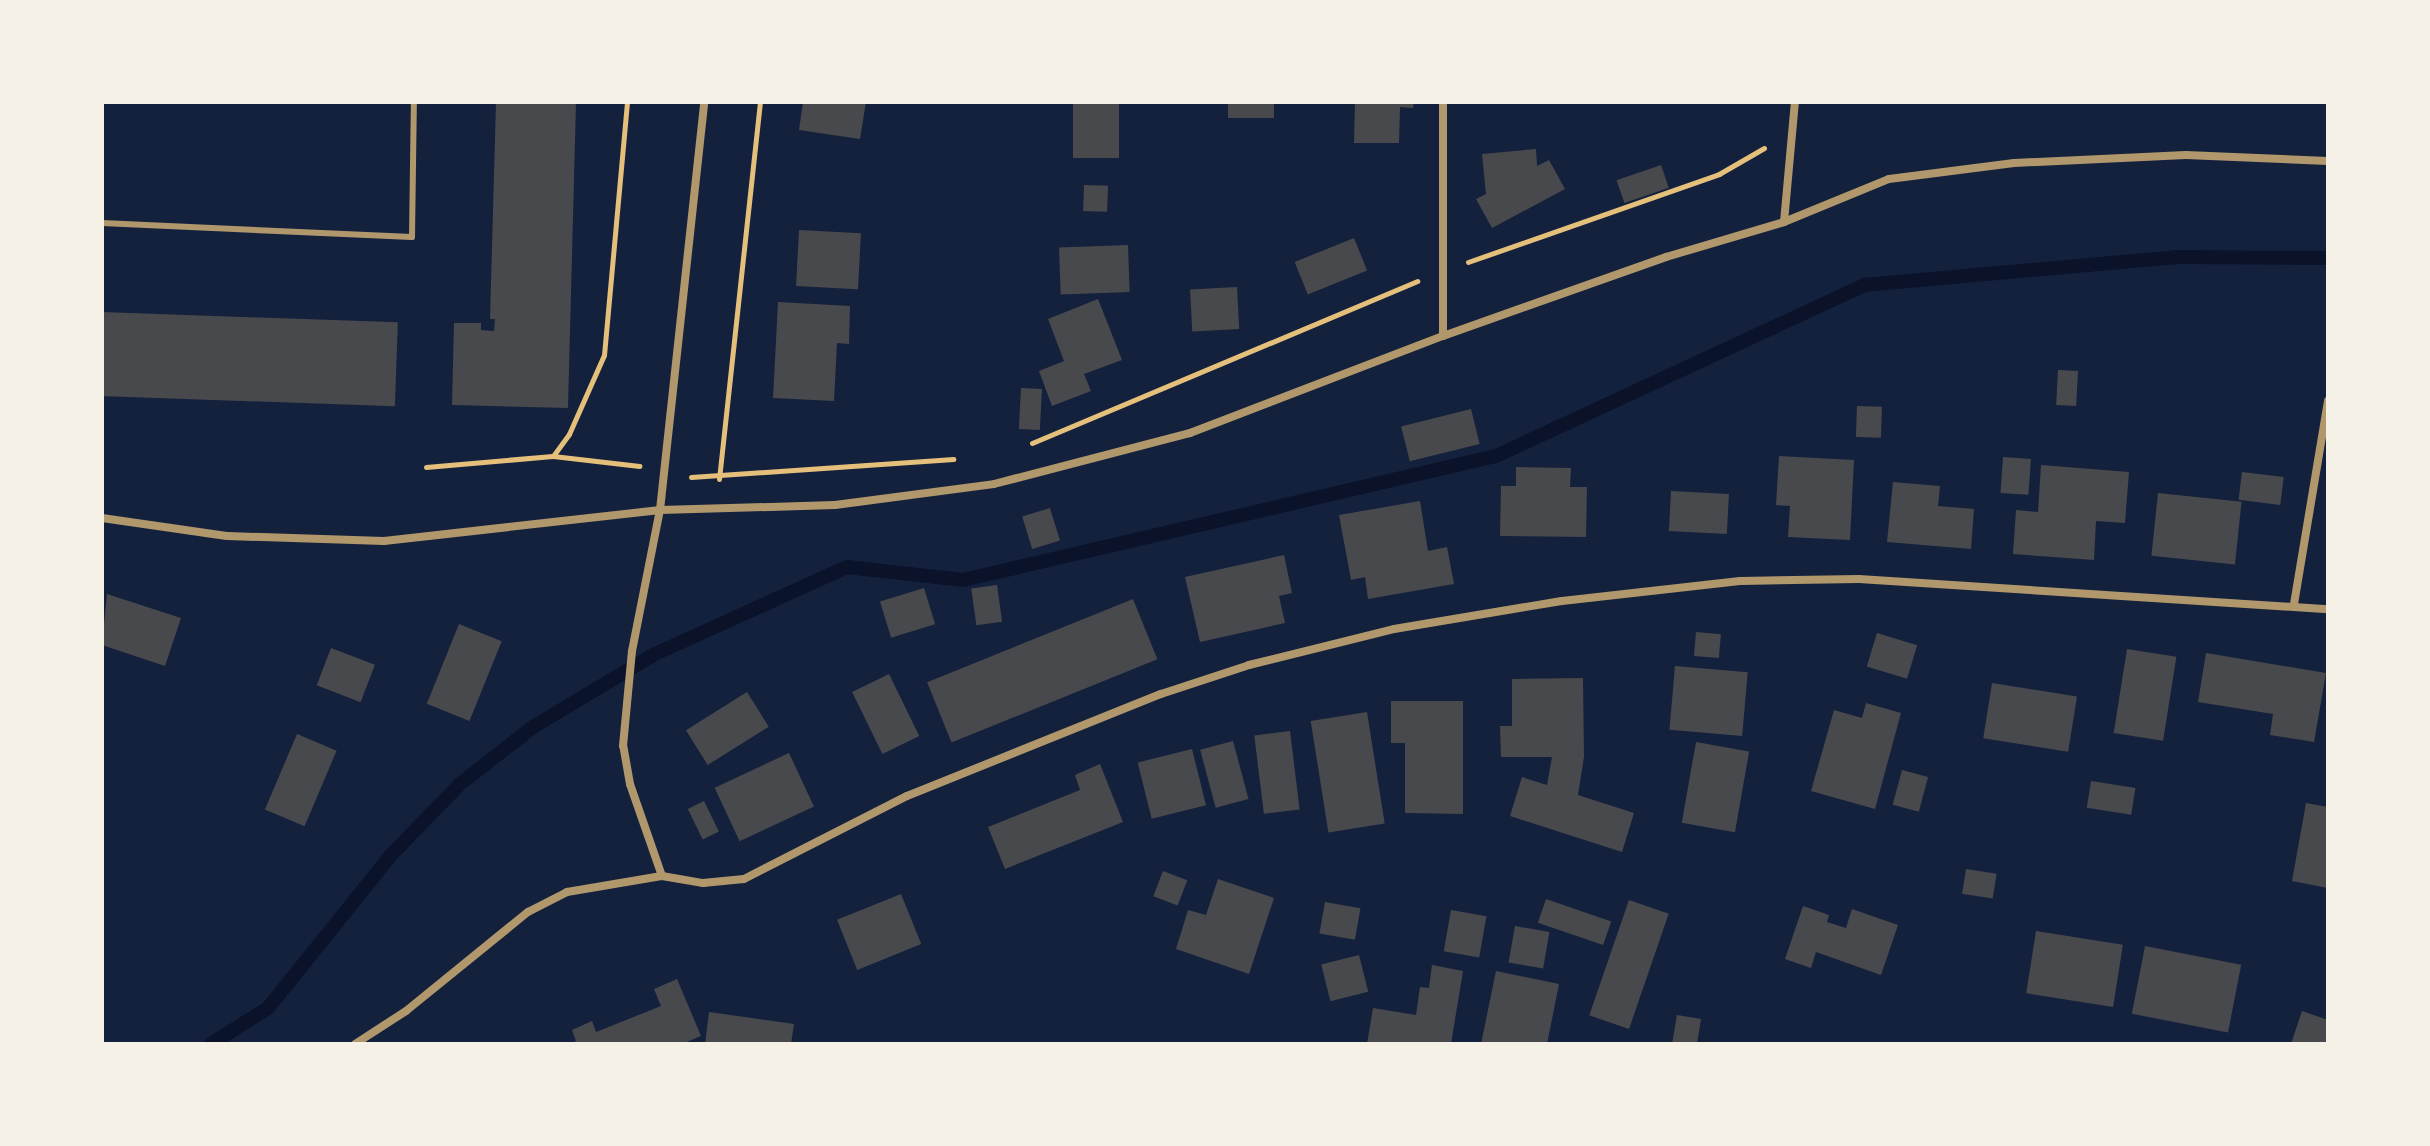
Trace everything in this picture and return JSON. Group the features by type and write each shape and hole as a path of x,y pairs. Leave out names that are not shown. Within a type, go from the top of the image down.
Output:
{"street":[{"path":"662,876 630,784 623,746 632,651 660,510 704,102"},
{"path":"1443,102 1443,336"},
{"path":"1784,222 1795,102"},
{"path":"102,518 227,536 384,541 660,510 835,505 994,484 1190,433 1443,336 1666,257 1784,222 1889,179 2014,163 2186,155 2328,161"},
{"path":"2294,604 2328,401"},
{"path":"355,1044 406,1011 528,912 567,892 662,876 703,883 744,879 907,796 1161,694 1249,665 1394,629 1562,601 1740,581 1859,579 2015,592 2294,604 2328,609"}],"lane":[{"path":"102,223 412,237 414,102"}],"path":[{"path":"553,456 569,434 604,355 627,102"},
{"path":"716,508 760,102"},
{"path":"1022,448 1135,395 1443,271 1719,174 1792,131"},
{"path":"426,467 553,456 626,461 663,476 719,477 962,458"}],"building":[{"path":"496,102 576,102 568,408 452,405 454,323 481,323 481,330 494,331 495,319 490,319"},
{"path":"803,102 866,102 860,139 799,130"},
{"path":"1073,102 1119,102 1119,158 1073,158"},
{"path":"1228,102 1274,102 1274,118 1228,118"},
{"path":"1355,102 1414,102 1413,108 1400,107 1399,143 1354,143"},
{"path":"1536,149 1537,166 1549,160 1565,189 1492,228 1476,199 1486,194 1482,154"},
{"path":"1661,165 1669,188 1624,203 1617,180"},
{"path":"1084,185 1108,186 1107,212 1083,211"},
{"path":"799,230 861,233 858,289 796,286"},
{"path":"1354,238 1367,270 1308,294 1295,262"},
{"path":"1128,245 1130,292 1061,294 1059,247"},
{"path":"1237,287 1239,329 1192,331 1190,289"},
{"path":"1098,299 1122,360 1084,374 1091,391 1052,406 1039,371 1064,361 1048,319"},
{"path":"778,302 850,306 849,344 837,343 834,401 773,398"},
{"path":"102,312 398,322 395,406 102,396"},
{"path":"2058,370 2078,371 2076,406 2056,405"},
{"path":"1021,388 1042,389 1040,430 1019,429"},
{"path":"1857,406 1882,407 1881,438 1856,437"},
{"path":"1471,409 1480,444 1410,461 1401,426"},
{"path":"1779,456 1854,460 1850,540 1788,537 1790,506 1776,505"},
{"path":"2003,457 2031,459 2028,495 2000,493"},
{"path":"2041,465 2129,472 2125,523 2096,521 2094,560 2013,554 2016,510 2038,512"},
{"path":"1516,467 1571,468 1570,487 1587,487 1586,537 1500,536 1501,486 1516,486"},
{"path":"2242,472 2284,477 2280,505 2239,500"},
{"path":"1893,482 1940,486 1938,506 1974,509 1971,549 1887,542"},
{"path":"1671,491 1729,494 1727,534 1669,531"},
{"path":"2158,493 2242,502 2235,564 2151,556"},
{"path":"1420,501 1428,551 1447,547 1454,584 1368,599 1365,577 1351,580 1339,515"},
{"path":"1050,508 1060,541 1032,549 1022,516"},
{"path":"1284,555 1292,593 1279,596 1285,623 1200,642 1185,577"},
{"path":"997,585 1002,622 976,625 971,589"},
{"path":"924,588 935,624 891,638 880,601"},
{"path":"107,594 181,618 165,666 102,645"},
{"path":"1133,599 1157,659 952,742 927,682"},
{"path":"459,624 502,641 469,721 427,704"},
{"path":"1696,632 1721,634 1719,658 1694,656"},
{"path":"1877,633 1917,645 1907,679 1867,666"},
{"path":"331,648 375,665 361,702 317,685"},
{"path":"2127,649 2176,657 2163,741 2114,733"},
{"path":"2206,653 2326,673 2314,742 2270,735 2273,714 2198,702"},
{"path":"1675,666 1748,672 1742,736 1669,730"},
{"path":"889,674 919,736 882,754 852,692"},
{"path":"1583,678 1584,757 1578,795 1634,813 1622,852 1510,816 1522,777 1547,785 1552,757 1501,757 1500,726 1512,726 1512,679"},
{"path":"1992,683 2077,696 2068,752 1983,738"},
{"path":"747,692 769,727 708,765 686,730"},
{"path":"1391,701 1463,701 1463,814 1405,813 1405,743 1391,743"},
{"path":"1866,703 1901,713 1875,809 1811,791 1834,710 1862,718"},
{"path":"1367,712 1385,824 1328,833 1311,721"},
{"path":"1290,731 1300,809 1264,814 1254,735"},
{"path":"297,734 337,751 305,826 265,809"},
{"path":"1233,741 1249,799 1216,808 1200,750"},
{"path":"1696,742 1749,751 1735,832 1682,823"},
{"path":"1192,749 1206,805 1152,819 1138,763"},
{"path":"789,753 814,806 740,841 715,788"},
{"path":"1100,764 1123,822 1005,869 988,827 1080,790 1075,775"},
{"path":"1902,770 1928,777 1919,812 1893,805"},
{"path":"2091,781 2135,788 2131,815 2087,808"},
{"path":"704,801 719,832 703,839 688,809"},
{"path":"2306,803 2328,807 2328,888 2292,881"},
{"path":"1966,869 1997,874 1993,899 1962,894"},
{"path":"1163,871 1187,880 1178,906 1153,896"},
{"path":"1218,879 1274,898 1249,974 1176,949 1188,910 1206,915"},
{"path":"901,894 921,944 857,970 837,920"},
{"path":"1546,899 1611,921 1603,945 1538,923"},
{"path":"1629,900 1669,914 1629,1029 1589,1015"},
{"path":"1325,902 1360,908 1355,940 1319,934"},
{"path":"1803,906 1829,915 1827,922 1846,928 1852,909 1898,925 1881,975 1816,952 1811,968 1785,959"},
{"path":"1451,910 1486,916 1479,958 1444,951"},
{"path":"1515,926 1549,932 1543,969 1509,962"},
{"path":"2036,931 2123,945 2113,1007 2026,993"},
{"path":"2145,946 2241,965 2228,1032 2132,1014"},
{"path":"1359,955 1368,992 1330,1001 1321,964"},
{"path":"1432,965 1463,971 1451,1044 1367,1044 1373,1008 1416,1015 1420,987 1429,988"},
{"path":"1496,971 1559,984 1547,1044 1481,1044"},
{"path":"677,979 701,1036 682,1044 568,1044 576,1041 572,1030 592,1021 596,1032 661,1006 654,989"},
{"path":"2302,1011 2328,1020 2328,1044 2291,1044"},
{"path":"709,1012 794,1024 791,1044 705,1044"},
{"path":"1677,1015 1701,1019 1697,1044 1672,1044"}],"waterway":[{"path":"211,1044 268,1008 390,856 460,784 533,727 655,654 847,567 963,580 1496,456 1864,285 2176,257 2328,258"}]}
